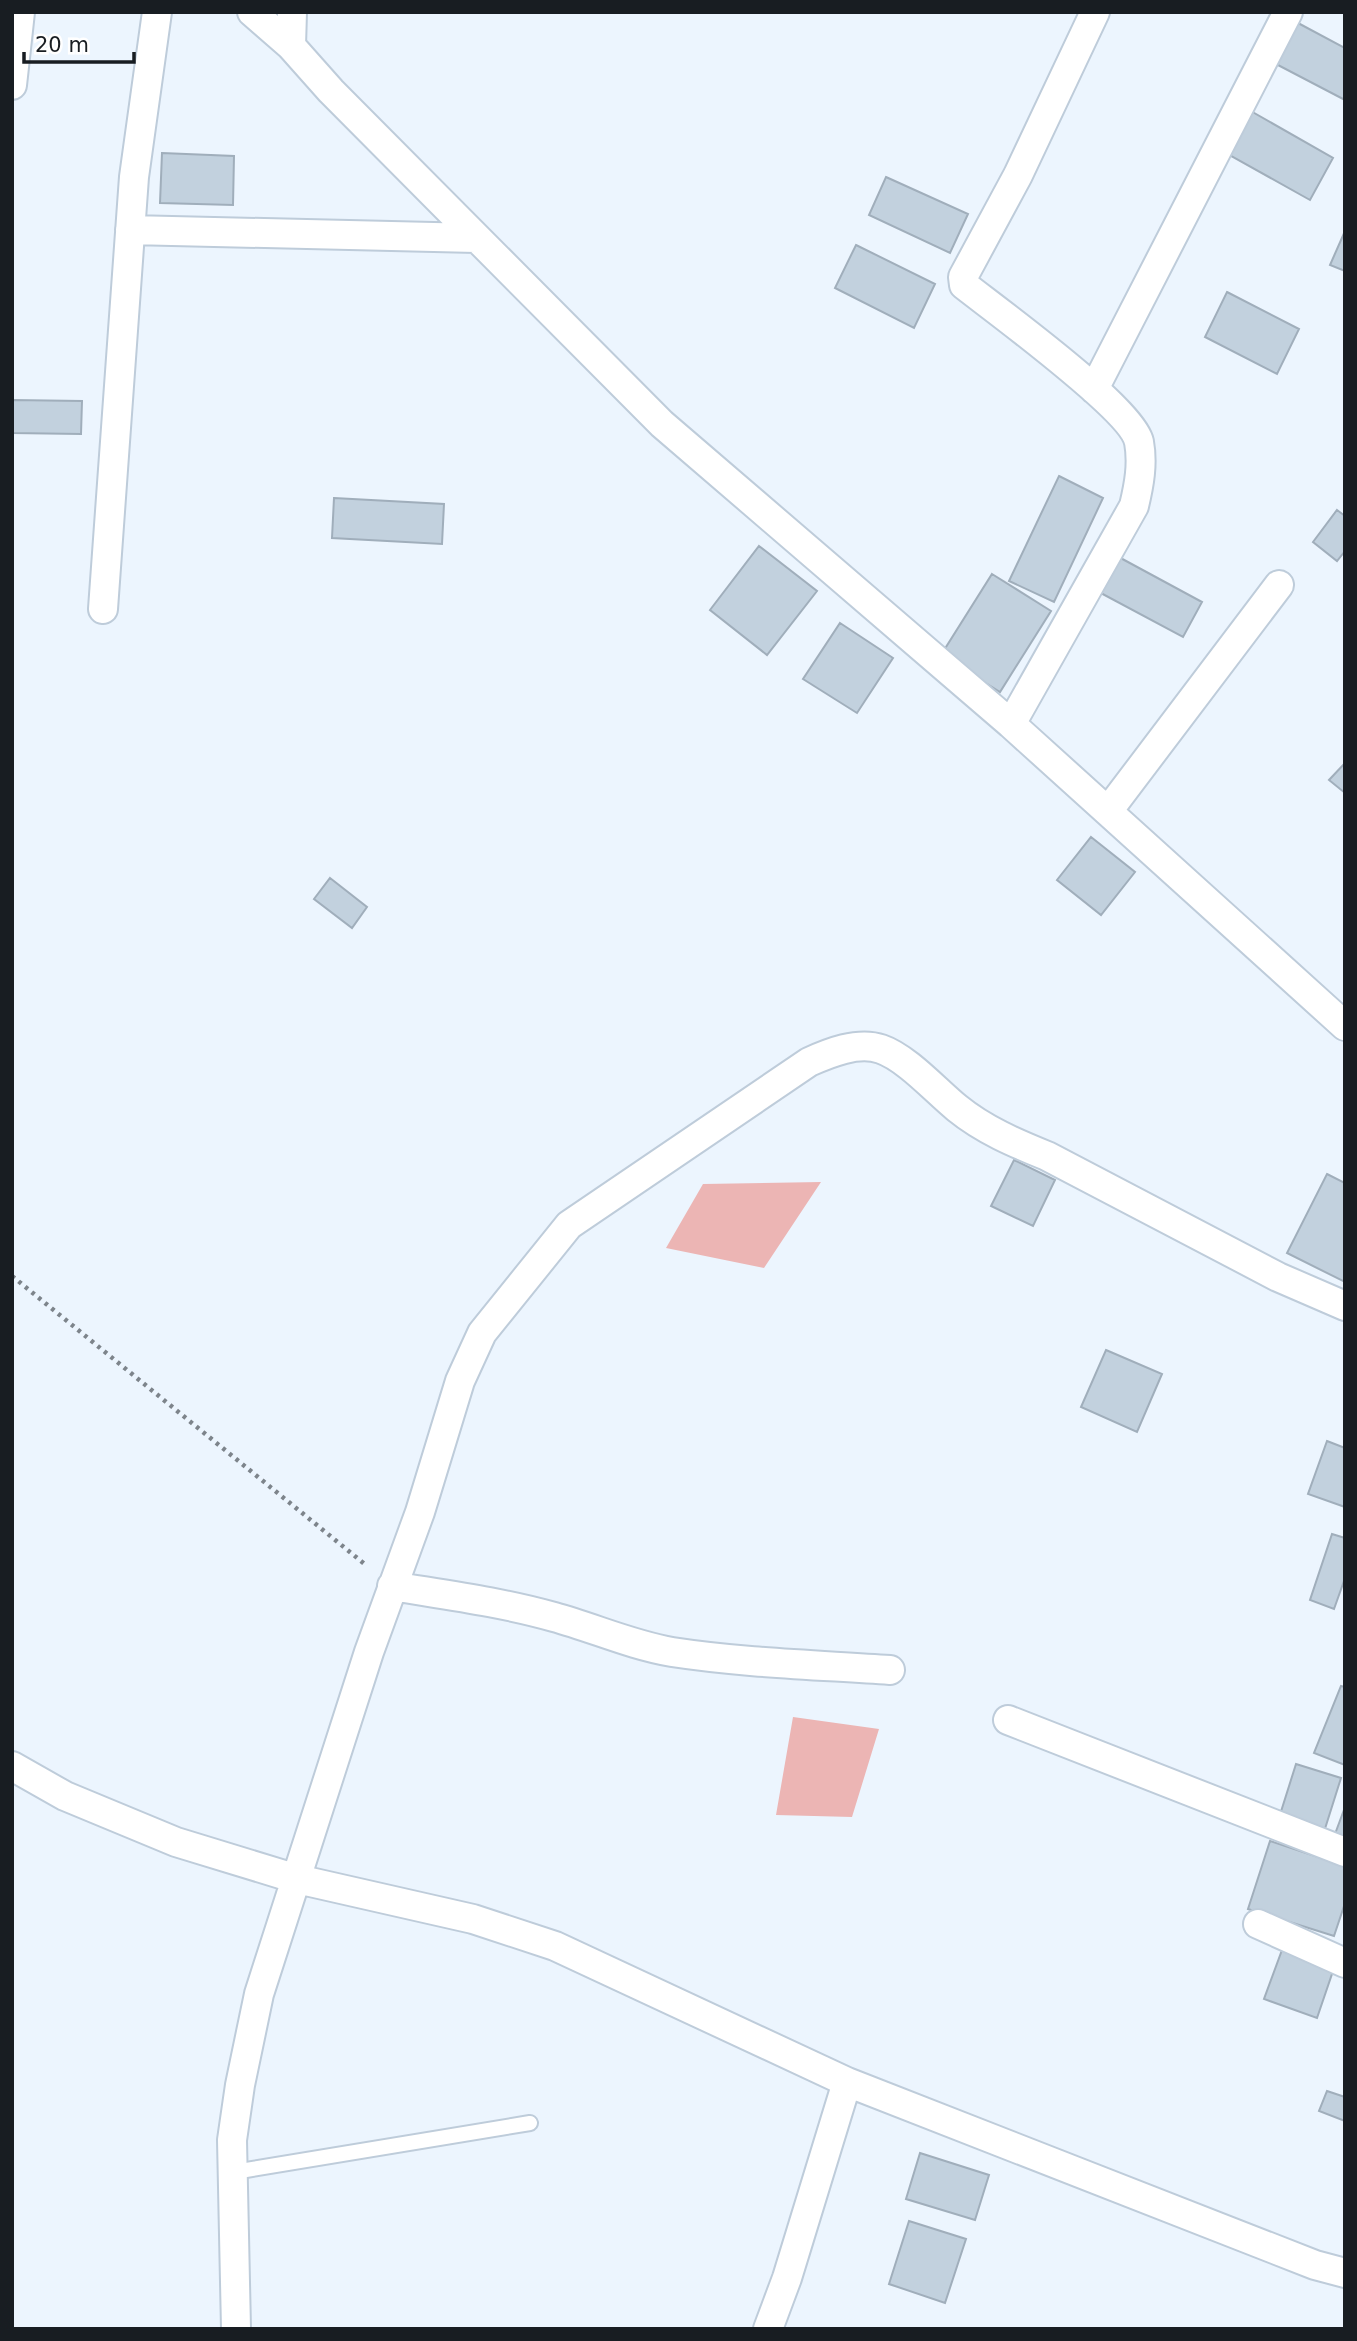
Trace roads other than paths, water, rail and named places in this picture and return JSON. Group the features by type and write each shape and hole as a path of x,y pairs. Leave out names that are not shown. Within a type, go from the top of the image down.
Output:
{"street":[{"path":"12,85 20,12"},
{"path":"103,609 134,177 158,12"},
{"path":"252,12 291,46 331,91 662,424 1010,724 1345,1027"},
{"path":"291,46 292,12"},
{"path":"1010,724 1134,506 1140,479 1139,440 1125,418 1094,389 963,282 964,272 1018,175 1095,12"},
{"path":"1094,389 1288,12"},
{"path":"130,230 476,238"},
{"path":"1108,811 1279,585"},
{"path":"236,2329 232,2140 260,1994 392,1586 420,1512 460,1381 482,1333 569,1225 809,1062 849,1049 881,1049 900,1060 959,1110 1008,1140 1047,1156 1278,1277 1345,1307"},
{"path":"392,1586 515,1606 637,1644 672,1651 749,1661 890,1670"},
{"path":"1008,1720 1345,1852"},
{"path":"12,1766 65,1796 176,1842 297,1879 473,1919 555,1945 847,2082 1315,2265 1345,2273"},
{"path":"1258,1924 1342,1954"},
{"path":"768,2329 787,2278 847,2082"}],"lane":[{"path":"234,2172 530,2123"}]}
